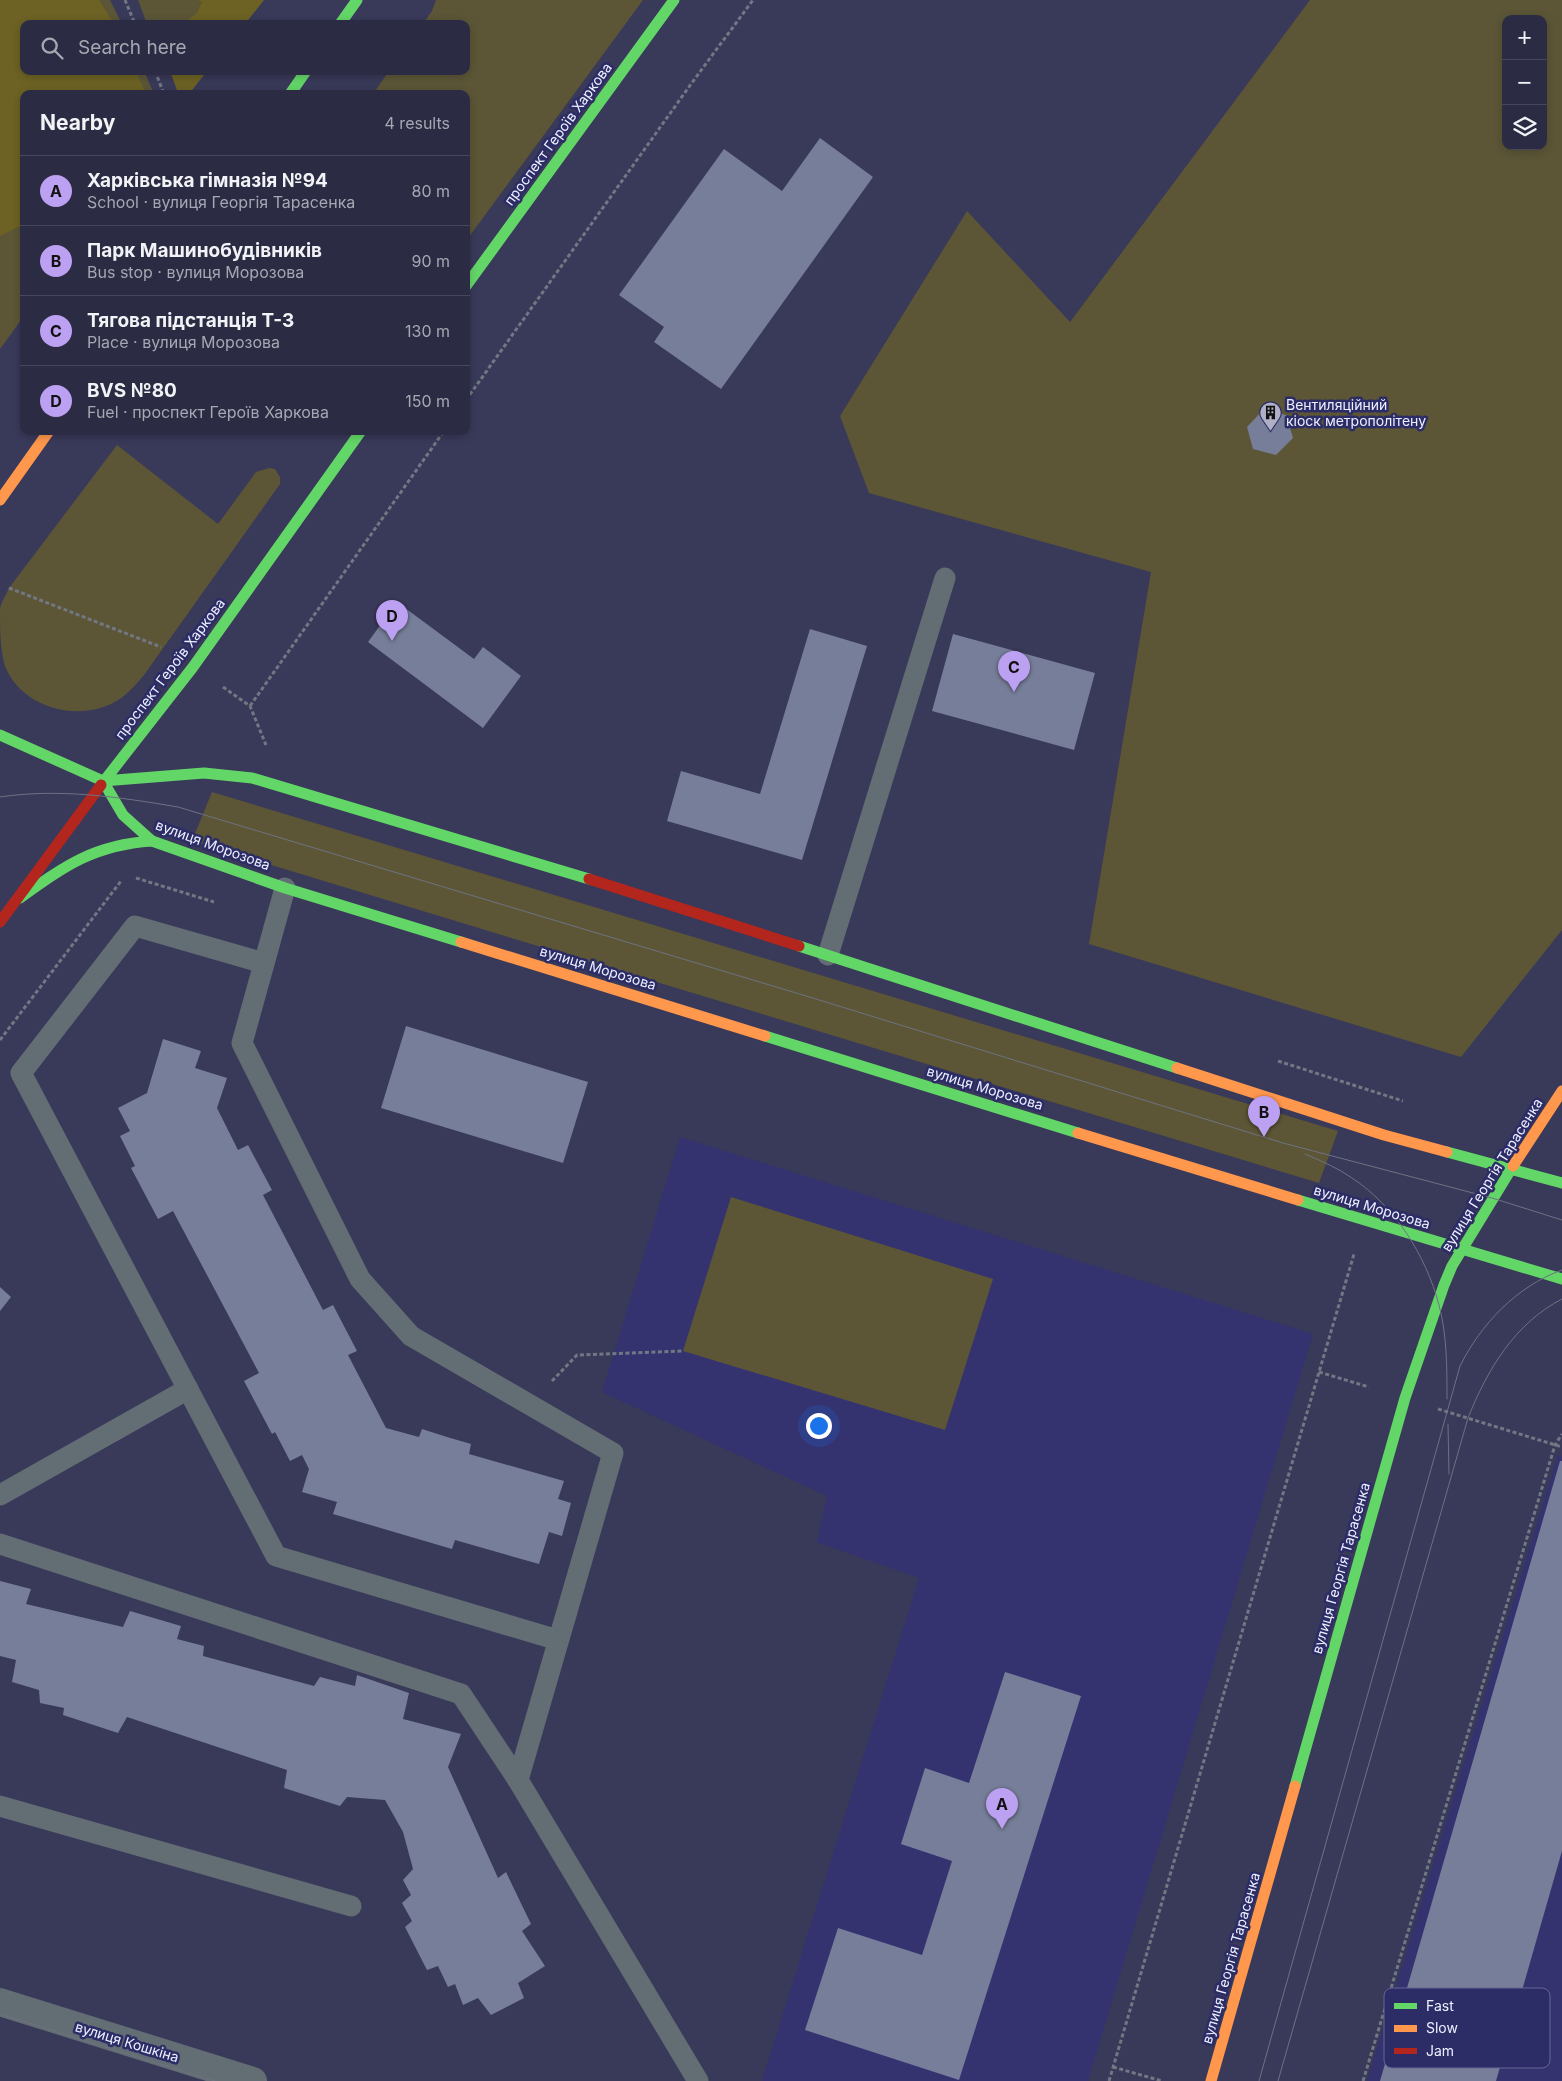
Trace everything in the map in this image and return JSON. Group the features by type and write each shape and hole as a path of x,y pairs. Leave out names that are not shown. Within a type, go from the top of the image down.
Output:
{"main road":[{"path":"343,20 357,0"},
{"name":"проспект Героїв Харкова","path":"470,280 674,0"},
{"path":"293,90 303,75"},
{"path":"0,500 46,435"},
{"name":"проспект Героїв Харкова","path":"0,922 103,781 193,667 358,435"},
{"path":"0,736 103,781 204,772 252,778 626,890 1384,1135 1562,1183"},
{"name":"вулиця Морозова","path":"103,781 120,811 141,833 152,841 285,888 1373,1224 1562,1279"},
{"path":"14,902 81,856 132,841 152,841"},
{"name":"вулиця Георгія Тарасенка","path":"1211,2081 1405,1398 1444,1285 1462,1249 1511,1168 1562,1091"}],"street":[{"name":"вулиця Кошкіна","path":"0,2002 253,2081"}],"lane":[{"path":"828,955 945,578"},
{"path":"285,888 242,1043 360,1279 411,1336 613,1453 518,1780"},
{"path":"264,963 135,926 22,1073 276,1556 558,1640"},
{"path":"0,1495 188,1389"},
{"path":"0,1544 461,1694 518,1780 698,2081"},
{"path":"0,1806 351,1906"}],"path":[{"path":"125,0 133,20"},
{"path":"470,394 753,0"},
{"path":"157,75 162,90"},
{"path":"223,688 250,706 441,435"},
{"path":"10,588 161,647"},
{"path":"0,1040 126,875"},
{"path":"1109,2081 1354,1254"},
{"path":"529,1404 576,1355 683,1351"},
{"path":"1319,1372 1369,1387"},
{"path":"1433,1407 1562,1447"},
{"path":"1392,1988 1555,1445 1562,1434"},
{"path":"1364,2081 1384,2014"},
{"path":"1113,2068 1162,2081"}],"shaded area":[{"path":"0,0 110,0 120,20 20,20 20,75 146,75 152,90 20,90 20,322 0,349"},
{"path":"0,0 99,0 112,20 20,20 20,75 138,75 144,90 20,90 20,226 0,236"},
{"path":"138,0 256,0 242,20 146,20"},
{"path":"198,0 264,0 248,20 188,20 197,13 202,2"},
{"path":"436,0 643,0 470,236 470,90 376,90 386,75 470,75 470,20 426,20"},
{"path":"1310,0 1562,0 1562,930 1461,1057 1089,944 1151,572 869,493 840,416 967,211 1070,322"},
{"path":"171,75 204,75 192,90 177,90"},
{"path":"117,445 218,524 256,472 269,468 275,469 280,477 280,484 144,675 130,691 122,698 98,709 82,711 51,707 36,701 23,692 5,666 1,638 0,609 2,601 9,588"},
{"path":"212,792 1338,1131 1319,1183 192,841"},
{"path":"680,1137 1313,1334 1088,2081 762,2081 919,1578 817,1542 827,1496 602,1392"},
{"path":"731,1197 993,1279 945,1430 683,1351"},
{"path":"1558,1455 1562,1457 1562,2081 1367,2081 1384,2025 1384,2068 1550,2068 1550,1988 1395,1988"}],"building":[{"path":"820,138 873,177 721,389 654,342 664,327 619,295 724,149 782,191"},
{"name":"Вентиляційний кіоск метрополітену","path":"1263,410 1286,415 1293,438 1276,455 1253,449 1247,427"},
{"path":"397,602 474,659 483,647 521,676 483,728 368,642"},
{"path":"810,629 867,646 802,860 667,821 681,771 760,794"},
{"path":"953,634 1095,673 1074,750 932,711"},
{"path":"406,1026 588,1082 563,1163 381,1108"},
{"path":"163,1039 201,1051 195,1068 227,1078 217,1108 238,1150 248,1145 272,1190 263,1195 323,1310 333,1305 357,1351 348,1355 386,1428 419,1437 422,1429 471,1444 469,1454 564,1481 558,1499 571,1503 562,1536 549,1532 539,1564 455,1540 452,1549 333,1514 337,1502 302,1492 309,1469 302,1455 290,1461 275,1432 272,1434 244,1381 259,1373 173,1211 158,1219 131,1168 135,1166 120,1136 130,1131 118,1108 147,1093"},
{"path":"0,1287 11,1297 0,1311"},
{"path":"1560,1461 1562,1461 1562,1851 1523,1988 1407,1988"},
{"path":"0,1581 31,1589 26,1604 123,1627 130,1611 181,1626 177,1639 204,1646 203,1656 314,1686 320,1677 355,1686 357,1675 409,1693 403,1719 461,1734 448,1767 498,1878 506,1872 531,1924 522,1931 545,1966 518,1983 524,1998 491,2015 478,1998 463,2005 455,1984 448,1987 438,1966 427,1970 405,1927 412,1921 402,1903 411,1895 403,1880 413,1869 403,1832 385,1800 347,1797 340,1806 284,1788 287,1770 127,1717 118,1733 63,1715 64,1708 40,1703 39,1690 12,1682 16,1660 0,1656"},
{"path":"1005,1672 1081,1696 959,2080 805,2030 838,1928 922,1955 952,1861 901,1844 925,1768 969,1783"},
{"path":"1384,2067 1500,2068 1496,2081 1380,2081"}],"tram line":[{"path":"0,797 44,793 89,795 178,807 816,999 1283,1143 1492,1198 1562,1220"},
{"path":"1305,1154 1341,1171 1368,1189 1395,1218 1417,1251 1426,1268 1442,1316 1446,1352 1447,1399"},
{"path":"1259,2081 1460,1366 1478,1336 1502,1308 1530,1286 1562,1270"},
{"path":"1278,2081 1468,1418 1484,1383 1505,1350 1530,1321 1562,1299"},
{"path":"1448,1424 1449,1474"},
{"path":"0,2014 215,2081"}],"traffic: fast":[{"path":"343,20 357,0"},
{"path":"470,280 674,0"},
{"path":"293,90 303,75"},
{"path":"101,785 193,667 358,435"},
{"path":"0,735 103,781"},
{"path":"103,781 204,773 252,778 589,879"},
{"path":"103,781 123,815 152,841 285,888 461,942"},
{"path":"20,898 67,867 97,852 132,843 152,841"},
{"path":"799,946 1177,1068"},
{"path":"765,1036 1078,1133"},
{"path":"1447,1152 1562,1183"},
{"path":"1295,1786 1405,1398 1444,1285 1452,1266 1513,1166"},
{"path":"1298,1200 1562,1279"}],"traffic: slow":[{"path":"0,500 46,435"},
{"path":"461,942 765,1036"},
{"path":"1177,1068 1384,1135 1447,1152"},
{"path":"1513,1166 1562,1091"},
{"path":"1078,1133 1298,1200"},
{"path":"1211,2081 1295,1786"}],"traffic: jam":[{"path":"0,922 101,785"},
{"path":"589,879 799,946"}],"place":[{"name":"Вентиляційний кіоск метрополітену","path":"1270,432"},
{"name":"BVS №80","path":"392,641"},
{"name":"Тягова підстанція Т-3","path":"1014,692"},
{"name":"Парк Машинобудівників","path":"1264,1137"},
{"name":"Харківська гімназія №94","path":"1002,1829"}]}
